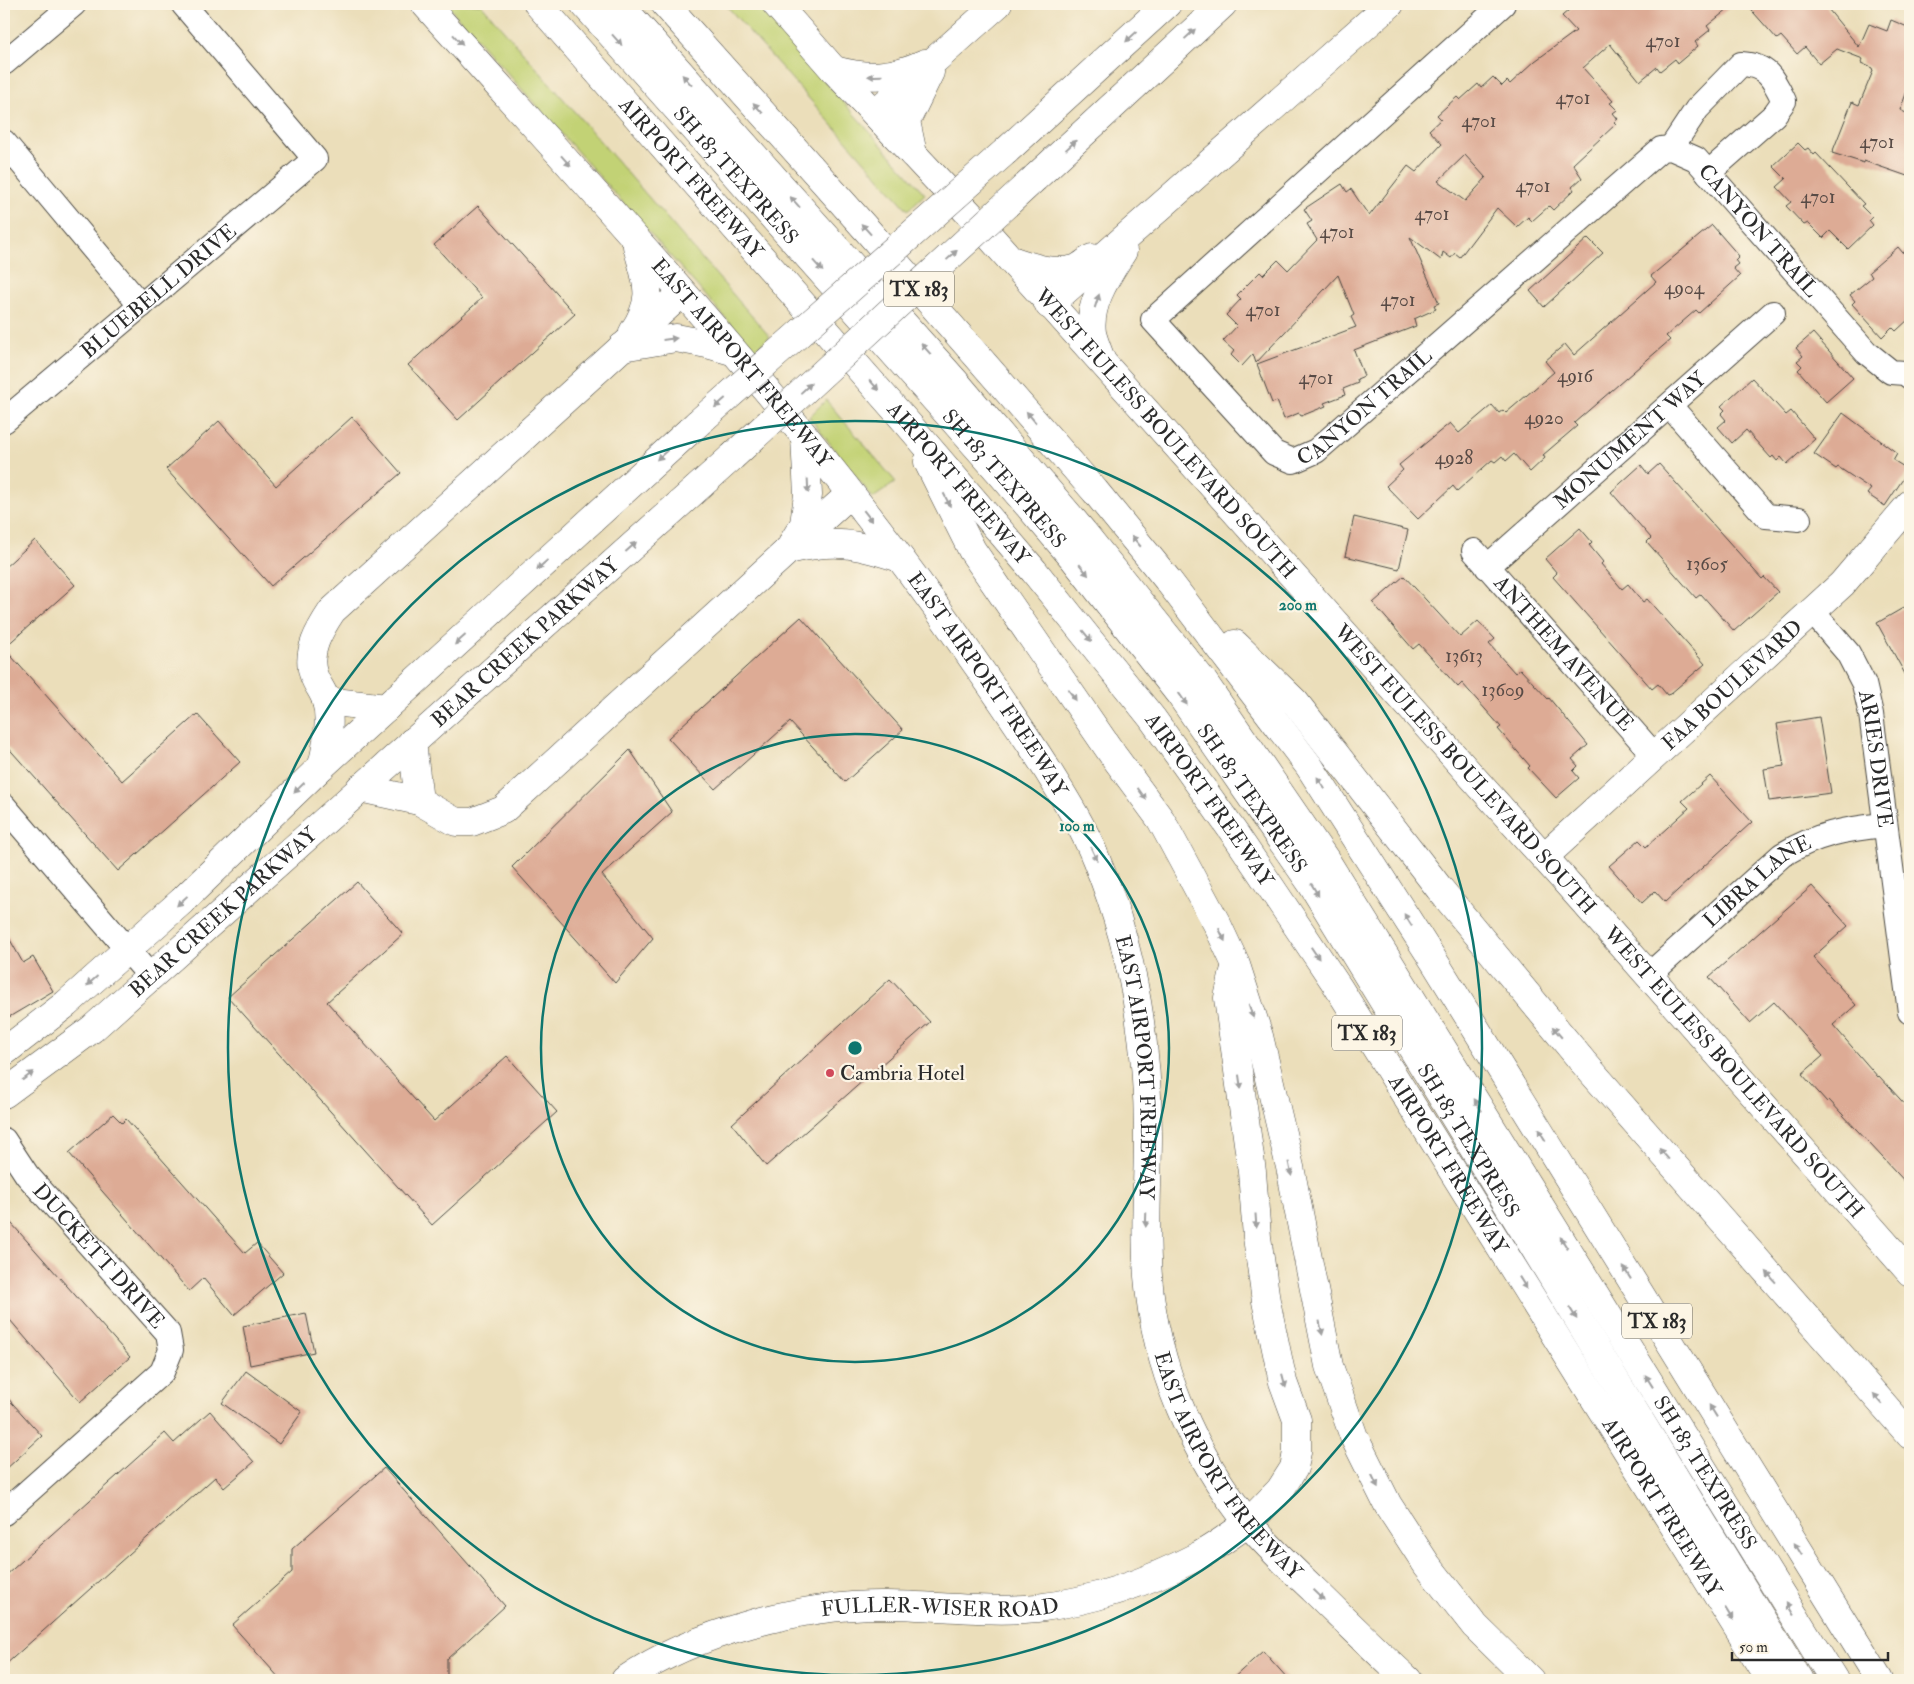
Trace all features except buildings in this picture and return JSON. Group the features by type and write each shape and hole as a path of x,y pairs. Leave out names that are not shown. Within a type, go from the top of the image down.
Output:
{"main road":[{"name":"EAST AIRPORT FREEWAY","path":"425,4 634,237 805,437 900,558 1017,722 1072,810 1096,858 1116,914 1138,1006 1145,1062 1148,1132 1146,1232 1148,1279 1156,1332 1187,1424 1209,1465 1248,1523 1280,1557 1408,1680"},
{"name":"AIRPORT FREEWAY","path":"538,4 909,425 1034,570 1152,718 1237,836 1338,987 1770,1680"},
{"name":"SH 183 TEXPRESS","path":"584,4 926,388 1062,545 1128,625 1181,696 1311,883 1799,1680"},
{"name":"SH 183 TEXPRESS","path":"619,4 959,386 1083,532 1203,681 1325,859 1834,1680"},
{"name":"TX 183","path":"665,4 1018,402 1167,579 1309,766 1361,845 1879,1680"},
{"path":"776,4 834,70 913,154"},
{"path":"875,114 998,4"},
{"name":"BEAR CREEK PARKWAY","path":"4,1052 66,1004 182,901 322,766 698,423 1006,152 1167,4"},
{"name":"BEAR CREEK PARKWAY","path":"4,1094 92,1029 732,457 1223,4"},
{"path":"1049,304 1390,4"},
{"path":"834,70 854,75 878,76 904,73 938,58"},
{"path":"913,154 906,122 938,58"},
{"name":"WEST EULESS BOULEVARD SOUTH","path":"913,154 977,222 1544,857 1910,1272"},
{"path":"1011,260 1040,269 1076,269 1137,227"},
{"path":"1103,365 1092,334 1092,317 1102,284 1137,227"},
{"path":"622,347 645,314 649,289 634,237"},
{"path":"322,766 328,740 326,701 313,675 311,658 317,636 332,611 682,293"},
{"path":"622,347 676,338 707,344 732,352"},
{"path":"909,425 972,550 1161,820 1236,965 1259,1036 1288,1159 1329,1366 1354,1436 1388,1506 1427,1566 1475,1626 1530,1680"},
{"path":"788,550 804,524 808,495 805,437"},
{"path":"360,788 419,801 456,822 472,822 504,810 850,494"},
{"name":"FAA BOULEVARD","path":"1544,857 1842,584 1910,504"},
{"path":"788,550 821,543 859,544 900,558"},
{"path":"1167,579 1295,702 1439,888 1583,1062 1910,1435"},
{"path":"326,701 386,708"},
{"path":"412,742 419,801"},
{"name":"FULLER-WISER ROAD","path":"625,1680 675,1652 710,1638 793,1615 845,1607 885,1605 1036,1608 1095,1596 1134,1584 1199,1555 1248,1523 1280,1490 1294,1468 1297,1452 1297,1420 1283,1382 1266,1301 1257,1237 1252,1172 1228,998 1236,965"}],"street":[{"path":"4,62 74,4"},
{"name":"BLUEBELL DRIVE","path":"4,421 315,159 183,4"},
{"name":"CANYON TRAIL","path":"1503,4 1152,320 1274,453 1293,462 1316,451 1661,149 1671,148 1696,159 1866,352 1891,372 1908,372"},
{"path":"1671,148 1697,109 1741,64 1752,64 1772,76 1784,101 1774,115 1708,173"},
{"path":"4,142 141,306"},
{"name":"MONUMENT WAY","path":"1481,559 1670,406 1773,313"},
{"path":"1670,406 1766,516 1799,519"},
{"name":"ANTHEM AVENUE","path":"1481,559 1654,755"},
{"name":"ARIES DRIVE","path":"1812,612 1848,653 1864,684 1871,714 1910,1012"},
{"path":"4,806 150,976"},
{"name":"LIBRA LANE","path":"1648,976 1782,855 1804,842 1826,833 1885,825"},
{"name":"DUCKETT DRIVE","path":"4,1140 27,1175 168,1333 172,1350 162,1372 4,1513"}],"green space":[{"path":"446,4 481,4 770,337 754,350"},
{"path":"725,4 756,4 925,194 908,210"},
{"path":"826,400 896,482 873,498 809,417"}],"place":[{"name":"Cambria Hotel","path":"830,1073"}]}
